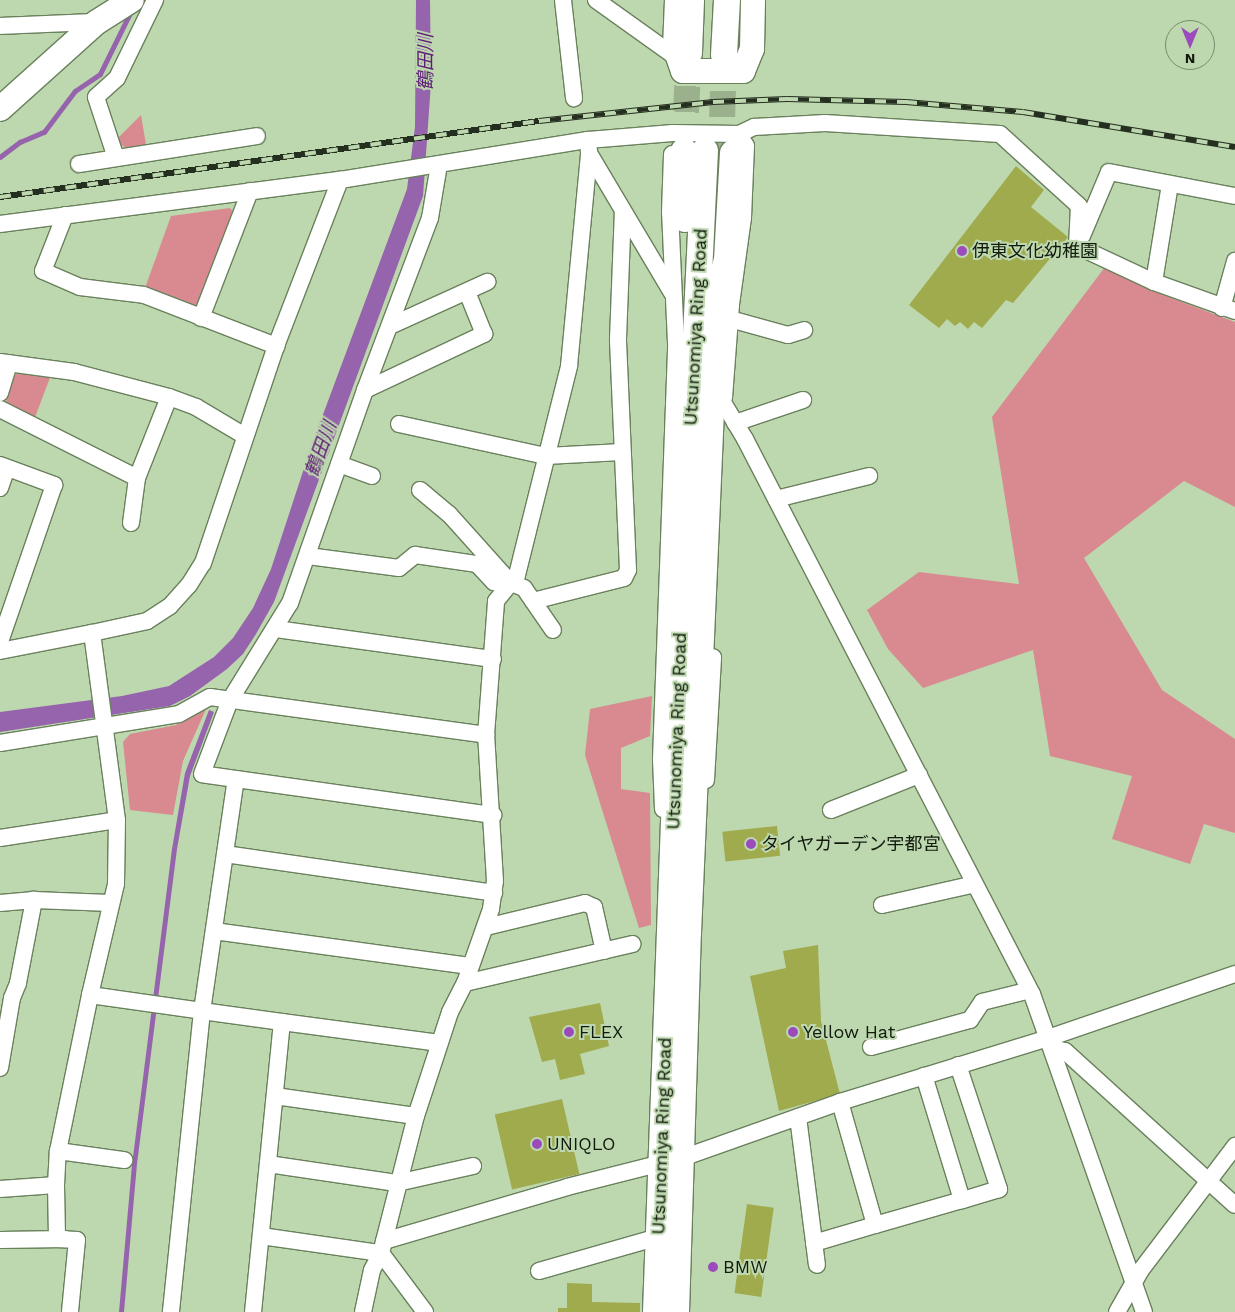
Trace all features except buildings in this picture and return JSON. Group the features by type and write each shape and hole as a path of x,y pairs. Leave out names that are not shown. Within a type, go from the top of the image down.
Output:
{"main road":[{"path":"677,0 707,54"},
{"path":"691,0 707,54"},
{"path":"707,54 710,0"},
{"path":"707,54 727,0"},
{"path":"740,0 707,54 683,71 743,71 752,49 753,0"},
{"path":"0,109 113,8"},
{"path":"704,305 685,257 709,146"},
{"name":"Utsunomiya Ring Road","path":"676,1312 671,1161 709,146"},
{"name":"Utsunomiya Ring Road","path":"656,1312 658,1237 671,1161"}],"street":[{"path":"116,158 96,97 117,78 154,0"},
{"path":"563,0 574,98"},
{"path":"596,0 707,54"},
{"path":"0,26 113,8"},
{"path":"0,224 589,147 709,146 754,127 825,123 1000,134 1079,206 1077,246"},
{"path":"79,164 257,136"},
{"path":"589,147 623,211 704,305 724,404 709,756 678,934"},
{"path":"363,1312 372,1270 382,1247 397,1183 416,1116 440,1043 486,927 494,893 492,815 486,735 496,601 518,575 569,366 589,147"},
{"path":"435,166 430,218 365,390 308,556 276,629 230,700 202,774 492,815"},
{"path":"1077,246 1109,172 1235,196"},
{"path":"0,650 147,621 170,606 189,585 203,563 276,346 340,180"},
{"path":"1154,282 1170,184"},
{"path":"201,318 250,191"},
{"path":"533,601 624,578 628,570 618,339 623,211"},
{"path":"65,214 43,271 80,287 144,295 276,346"},
{"path":"1077,246 1154,282 1229,310 1235,261"},
{"path":"390,326 487,282"},
{"path":"365,390 484,334 466,292"},
{"path":"704,305 788,335 804,330"},
{"path":"0,393 5,362 74,372 169,397 196,407 246,436"},
{"path":"131,523 137,478 169,397"},
{"path":"735,423 804,400"},
{"path":"724,404 776,499 1030,990 1144,1312"},
{"path":"0,409 137,478"},
{"path":"399,424 546,456 622,452"},
{"path":"339,464 372,476"},
{"path":"0,488 4,466 54,484 0,642"},
{"path":"776,499 869,476"},
{"path":"420,490 449,514 511,583"},
{"path":"308,556 399,568 415,555 477,564 494,582 511,583 524,588 552,630"},
{"path":"276,629 493,659"},
{"path":"64,1312 70,1312 77,1240 57,1239 56,1185 58,1151 90,995 110,903 116,884 117,820 101,685 92,633"},
{"path":"0,742 106,723 179,714 210,697 486,735"},
{"path":"831,810 919,775"},
{"path":"171,1312 202,1011 236,779"},
{"path":"0,838 117,820"},
{"path":"225,854 494,893"},
{"path":"882,905 975,884"},
{"path":"0,903 34,900 110,903"},
{"path":"0,1068 6,998 18,983 34,900"},
{"path":"486,927 585,903 594,907 604,950"},
{"path":"214,931 470,966"},
{"path":"465,983 633,944"},
{"path":"261,1236 382,1247 671,1161 840,1102 958,1065 1050,1043 1235,974"},
{"path":"871,1047 970,1020 982,1002 1030,990"},
{"path":"90,995 440,1043"},
{"path":"253,1312 282,1022"},
{"path":"1050,1043 1065,1051 1235,1205"},
{"path":"814,1243 999,1189 958,1065"},
{"path":"924,1076 962,1200"},
{"path":"275,1096 416,1116"},
{"path":"840,1102 875,1225"},
{"path":"798,1117 817,1265"},
{"path":"1117,1312 1134,1286 1141,1270 1235,1146"},
{"path":"58,1151 124,1160"},
{"path":"268,1164 397,1183 473,1166"},
{"path":"0,1189 56,1185"},
{"path":"539,1270 658,1237"},
{"path":"0,1240 65,1239"},
{"path":"382,1247 425,1312"}],"shaded area":[{"path":"141,115 146,145 127,148 117,143 116,140"},
{"path":"230,208 236,215 199,310 145,288 171,216"},
{"path":"1105,267 1150,290 1235,322 1235,507 1184,481 1084,558 1162,690 1235,739 1235,833 1204,824 1190,864 1112,839 1132,776 1050,756 1033,650 923,688 888,649 867,610 919,572 1019,584 992,417"},
{"path":"22,371 51,375 34,420 9,408 5,397 12,377"},
{"path":"652,696 650,736 621,748 621,789 650,793 651,925 639,928 585,755 590,709"},
{"path":"206,709 183,761 173,815 130,810 123,742 130,734 176,725"}],"water":[{"name":"鶴田川","path":"416,0 430,0 431,83 423,196 274,602 256,634 243,654 227,669 190,696 170,706 0,732 0,712 122,696 169,686 214,657 233,638 253,608 271,569 312,444 407,189 415,127"},
{"path":"209,710 214,712 190,776 177,849 137,1164 124,1312 119,1312 132,1165 172,849 185,773"}],"waterway":[{"path":"0,157 20,142 44,132 75,91 100,74 131,11"}],"tunnel":[{"path":"684,151 689,53"},
{"path":"721,156 724,55"}],"railway":[{"path":"0,197 539,121 713,102 787,99 906,102 1023,112 1235,147"}],"place":[{"name":"伊東文化幼稚園","path":"962,251"},
{"name":"タイヤガーデン宇都宮","path":"751,844"},
{"name":"FLEX","path":"569,1032"},
{"name":"Yellow Hat","path":"793,1032"},
{"name":"UNIQLO","path":"537,1144"},
{"name":"BMW","path":"713,1267"}]}
